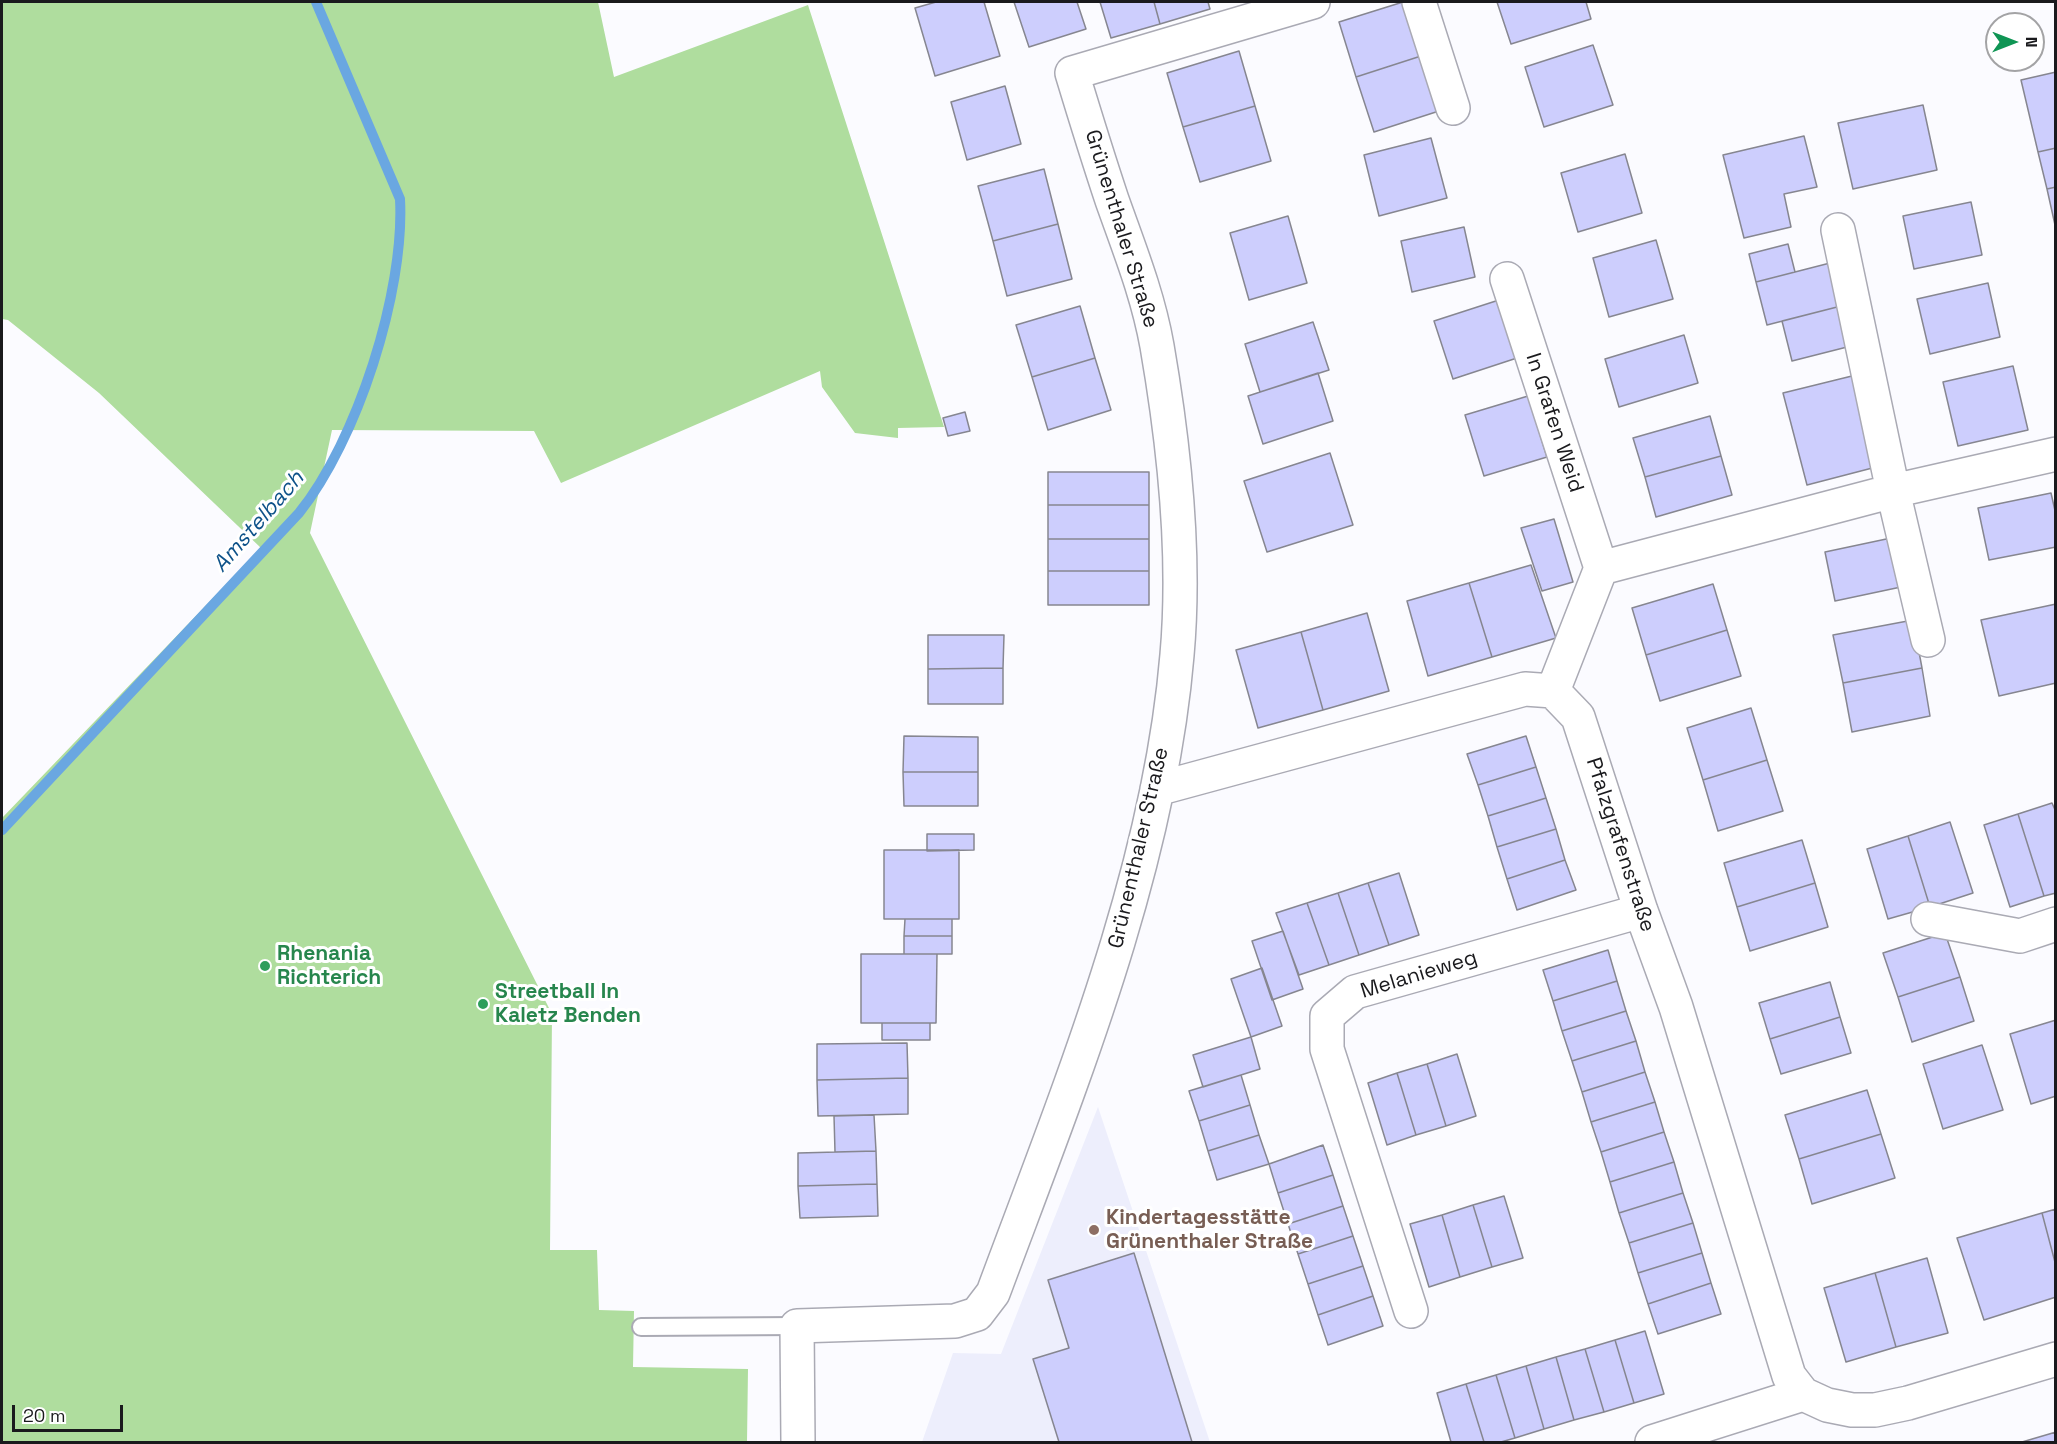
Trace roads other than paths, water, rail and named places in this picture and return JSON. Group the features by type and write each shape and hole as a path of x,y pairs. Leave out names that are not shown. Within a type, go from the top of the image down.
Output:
{"street":[{"name":"Grünenthaler Straße","path":"797,1326 955,1321 976,1314 993,1293 1114,955 1157,789 1177,659 1179,623 1176,482 1156,343 1142,284 1072,73 1313,2"},
{"path":"1419,2 1453,108"},
{"path":"1838,230 1893,491 1928,640"},
{"name":"In Grafen Weid","path":"1507,279 1601,568"},
{"path":"1157,789 1525,689 1553,691 1601,568 1893,491 2055,454"},
{"name":"Pfalzgrafenstraße","path":"1553,691 1578,717 1641,911 1676,1007 1790,1376 1803,1394"},
{"name":"Melanieweg","path":"1412,1311 1327,1049 1327,1016 1355,992 1641,911"},
{"path":"1928,920 2020,936 2055,924"},
{"path":"797,1326 798,1443"},
{"path":"1652,1443 1803,1394 1827,1405 1852,1410 1875,1410 1908,1403 2055,1359"}],"lane":[{"path":"641,1327 797,1326"}],"waterway":[{"name":"Amstelbach","path":"2,830 299,513 320,483 358,407 386,320 399,236 400,199 316,2"}],"place":[{"name":"Rhenania Richterich","path":"265,966"},
{"name":"Streetball In Kaletz Benden","path":"483,1004"},
{"name":"Kindertagesstätte Grünenthaler Straße","path":"1094,1230"}]}
